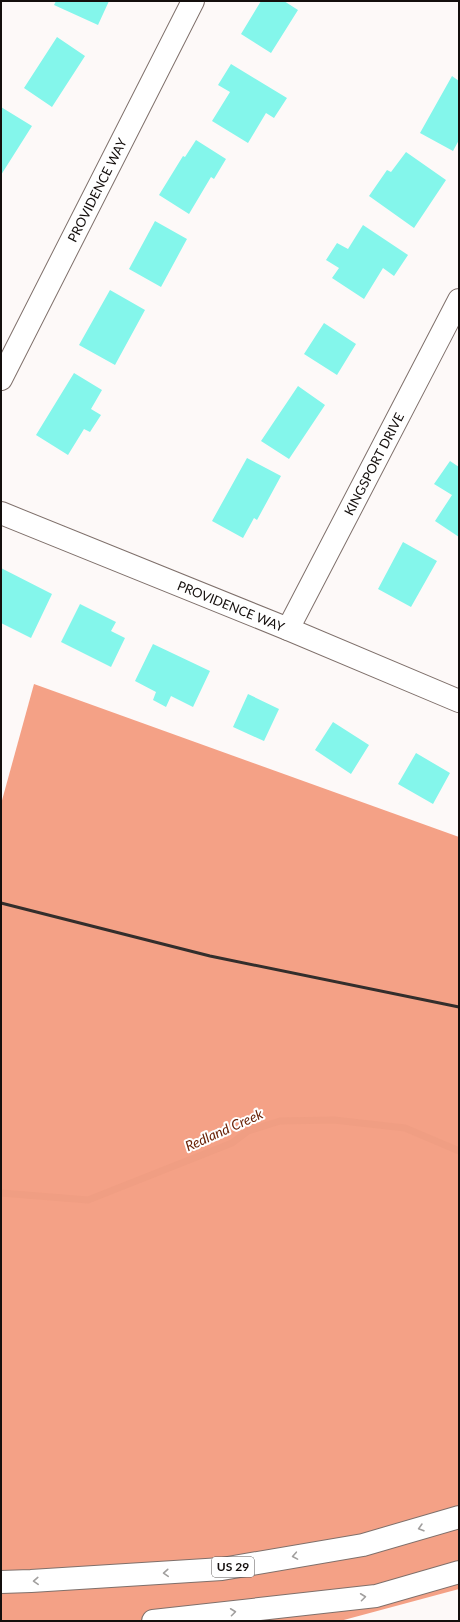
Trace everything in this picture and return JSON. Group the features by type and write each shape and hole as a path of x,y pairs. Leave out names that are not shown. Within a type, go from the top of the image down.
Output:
{"street":[{"name":"PROVIDENCE WAY","path":"1,379 193,1"},
{"name":"KINGSPORT DRIVE","path":"288,629 459,300"},
{"name":"PROVIDENCE WAY","path":"1,513 288,629 459,701"},
{"name":"US 29","path":"1,1582 222,1569 363,1544 459,1517"},
{"path":"153,1621 376,1596 459,1572"}],"shaded area":[{"path":"34,684 459,837 459,1589 340,1621 1,1621 1,804"}],"building":[{"path":"56,1 109,1 98,25 54,5"},
{"path":"261,1 284,1 298,10 271,53 241,34"},
{"path":"57,37 85,56 52,107 24,88"},
{"path":"231,64 287,98 274,118 266,113 248,143 212,121 230,92 218,85"},
{"path":"452,76 459,81 459,140 453,151 420,133"},
{"path":"1,107 32,126 1,175"},
{"path":"196,140 226,159 214,179 211,177 189,214 159,195 183,156 185,157"},
{"path":"406,152 446,180 414,228 369,196 387,170 391,172"},
{"path":"155,221 187,239 161,287 129,269"},
{"path":"363,225 408,255 394,276 383,268 364,299 332,278 339,268 326,260 337,243 348,249"},
{"path":"110,290 145,310 115,365 79,345"},
{"path":"324,323 356,344 337,375 304,354"},
{"path":"74,373 102,390 91,409 101,415 90,432 84,429 68,455 36,435"},
{"path":"298,386 325,405 289,459 261,441"},
{"path":"247,458 281,476 257,520 254,518 243,538 212,521"},
{"path":"450,461 459,467 459,537 435,521 452,495 434,484"},
{"path":"403,542 437,561 411,607 378,589"},
{"path":"1,568 52,594 31,638 1,623"},
{"path":"80,604 116,622 111,631 125,638 111,667 61,642"},
{"path":"153,644 210,671 193,707 171,696 166,707 153,700 156,692 135,681"},
{"path":"248,694 279,709 264,741 233,727"},
{"path":"333,722 369,745 351,774 315,750"},
{"path":"416,753 450,773 433,804 398,784"}],"waterway":[{"name":"Redland Creek","path":"1,1193 88,1200 232,1143 248,1131 280,1121 334,1120 405,1128 459,1151"}],"railway":[{"path":"1,903 210,956 459,1007"}]}
